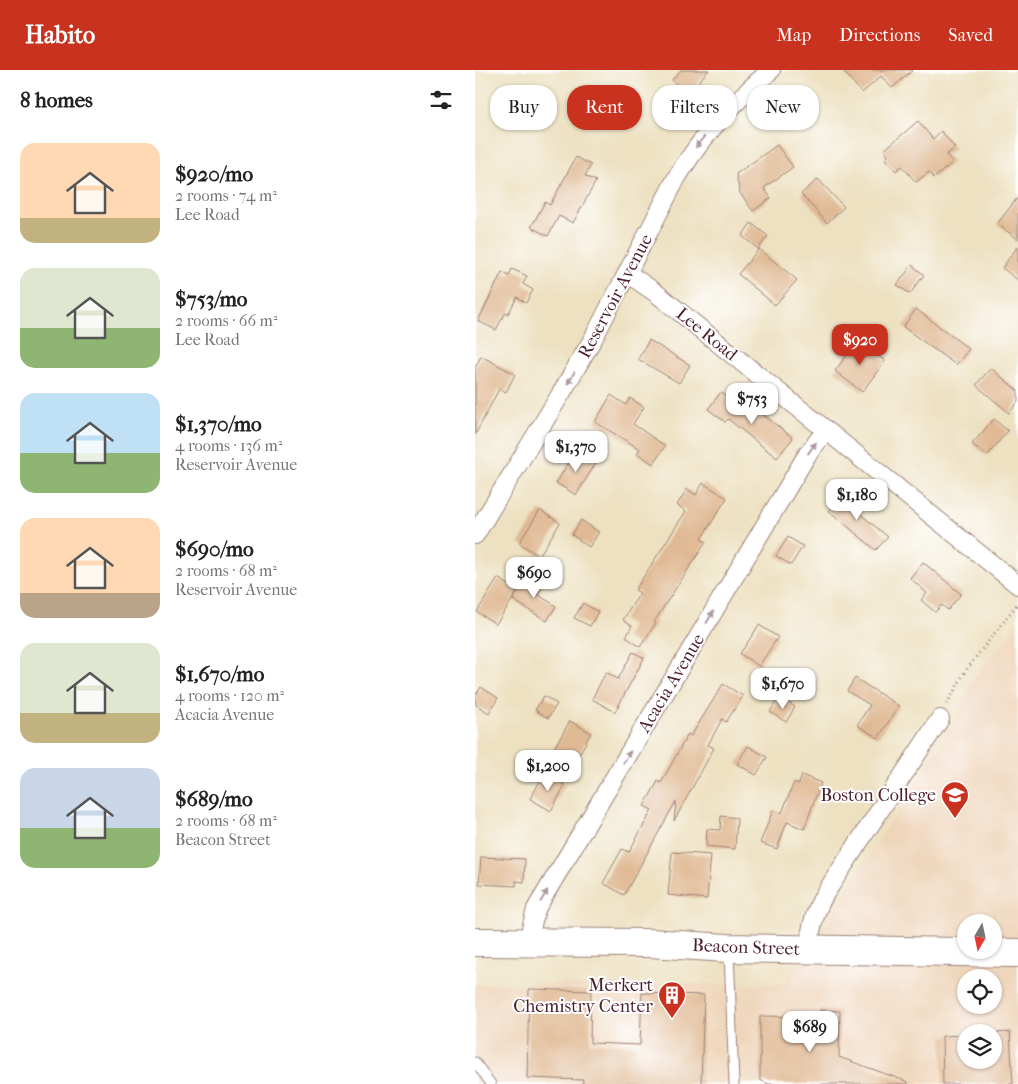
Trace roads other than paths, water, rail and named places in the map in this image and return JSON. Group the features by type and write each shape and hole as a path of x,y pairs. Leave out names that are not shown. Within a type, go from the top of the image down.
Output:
{"main road":[{"name":"Beacon Street","path":"475,942 650,943 729,948 1018,953"}],"street":[{"name":"Reservoir Avenue","path":"475,535 573,375 677,177 693,151 729,109 771,70"},
{"name":"Lee Road","path":"627,274 656,293 1018,586"},
{"name":"Acacia Avenue","path":"529,942 536,909 807,455 826,430"},
{"path":"809,949 812,925 817,908 826,892 940,719"}],"lane":[{"path":"729,948 734,1084"},
{"path":"475,1062 491,1084"}],"place":[{"name":"Boston College","path":"955,819"},
{"name":"Merkert Chemistry Center","path":"672,1019"}]}
